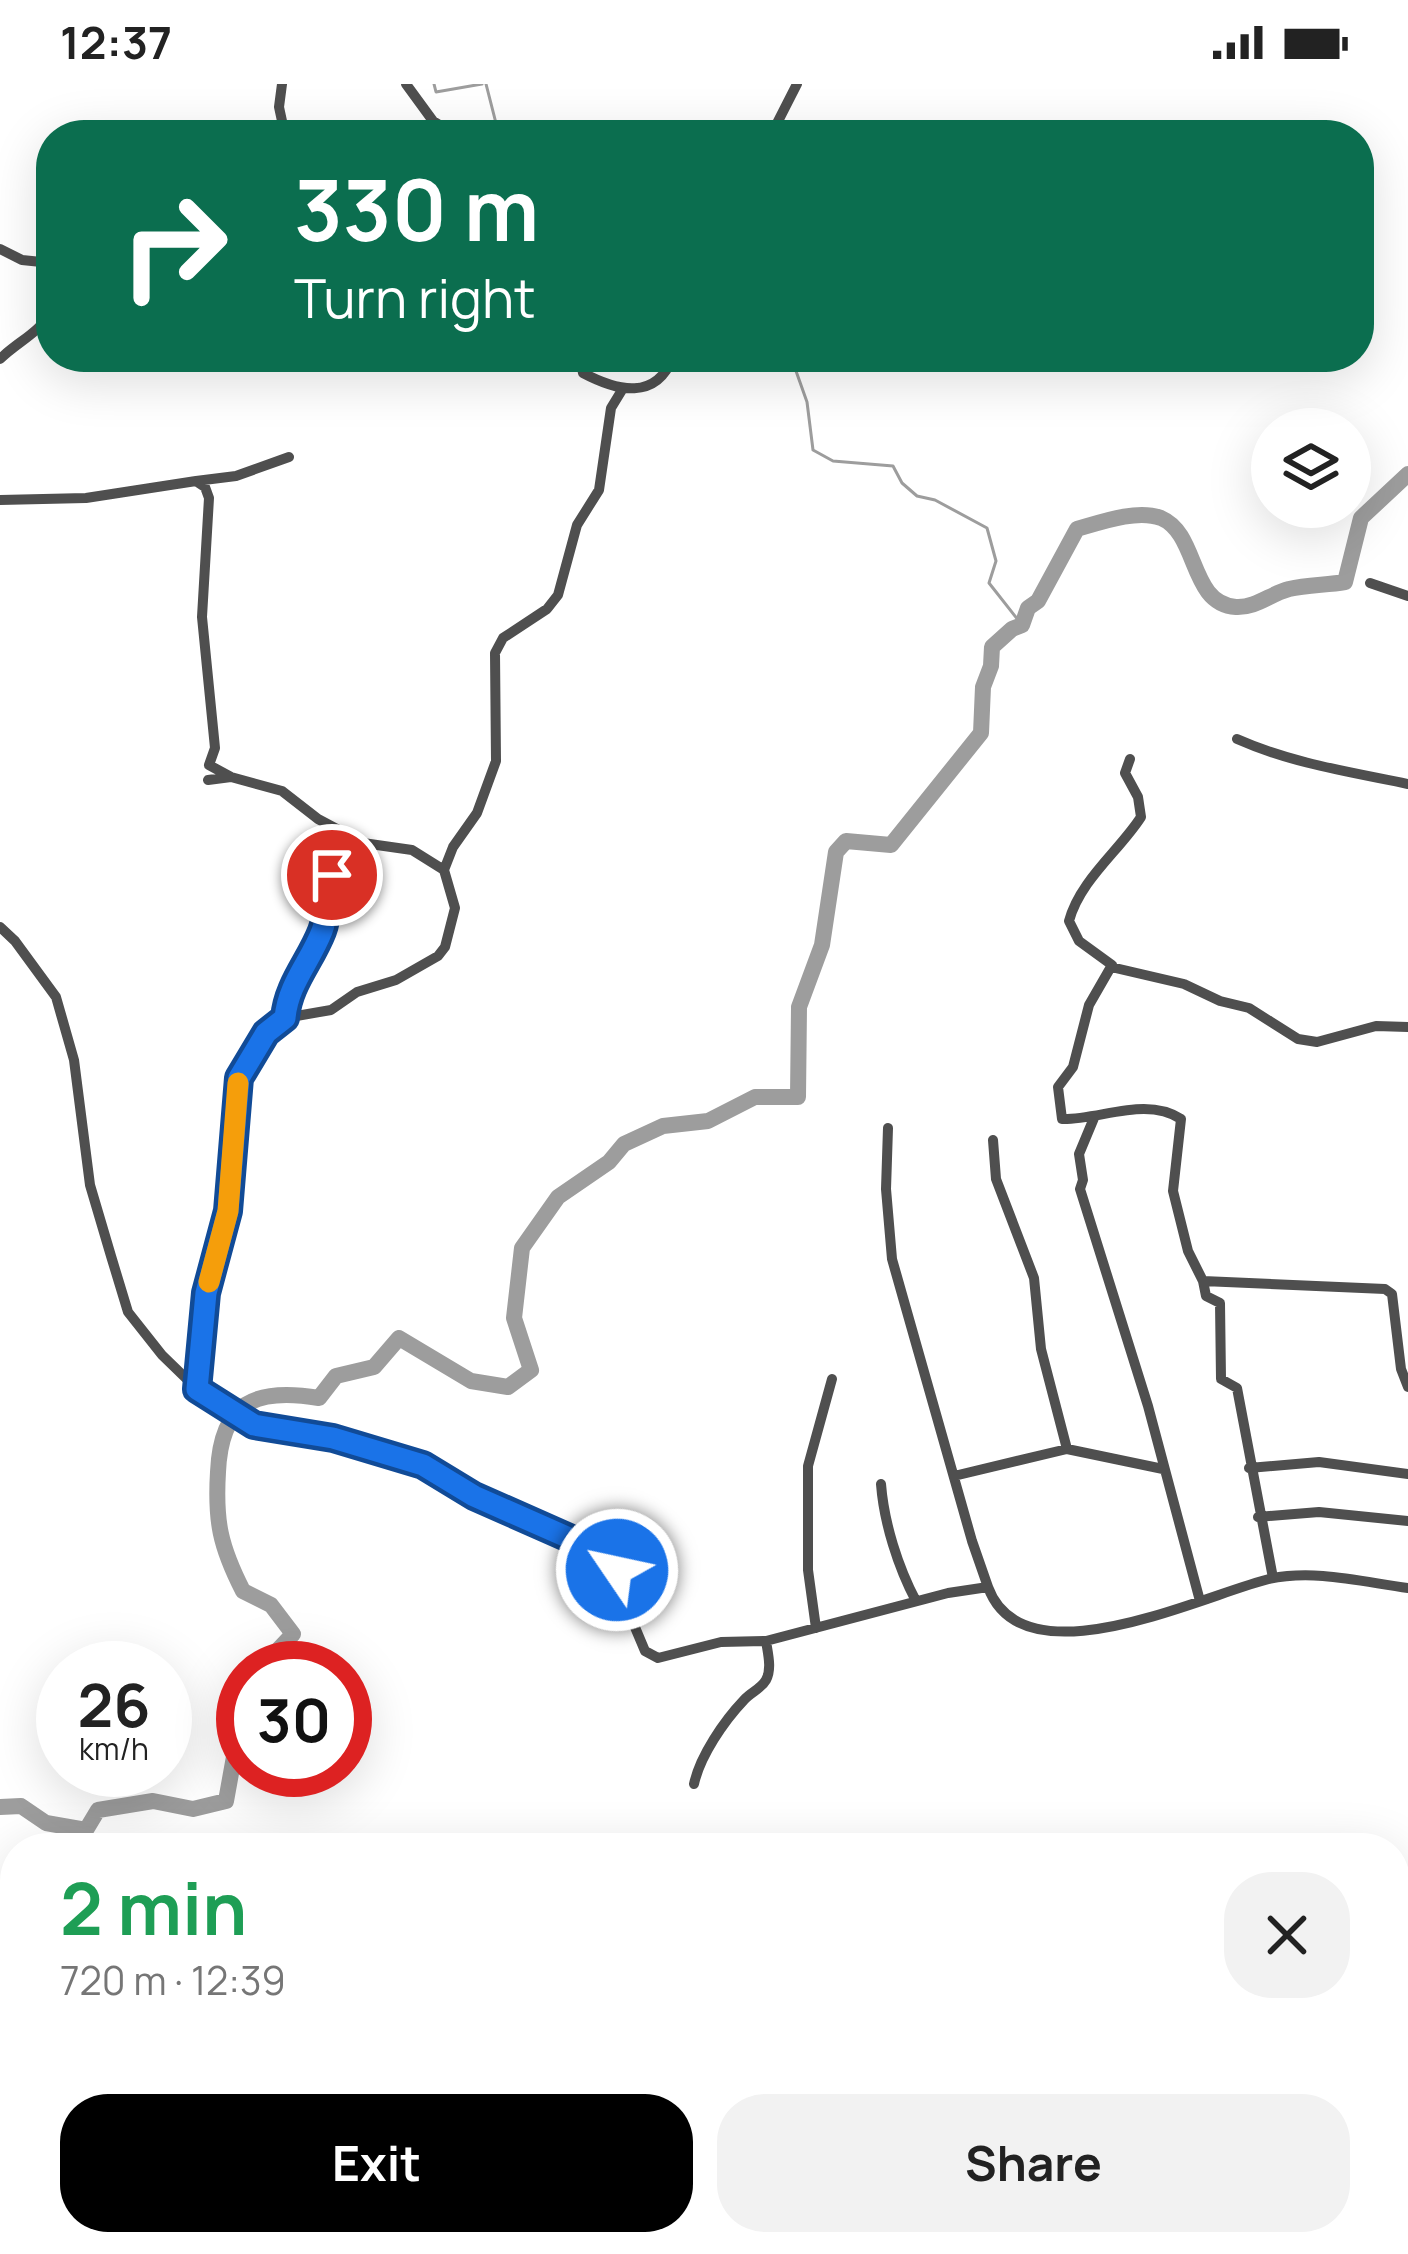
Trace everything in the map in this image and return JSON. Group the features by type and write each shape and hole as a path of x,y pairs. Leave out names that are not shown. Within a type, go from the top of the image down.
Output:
{"street":[{"path":"282,84 282,120"},
{"path":"406,84 432,120"},
{"path":"779,120 797,84"},
{"path":"0,249 36,261"},
{"path":"0,359 36,330"},
{"path":"583,372 622,390 643,388 662,379 666,372"},
{"path":"197,1389 206,1293 228,1211 239,1078 266,1033 285,1018 331,1010 357,992 396,980 445,947 455,908 444,870 477,813 496,761 495,653 503,638 547,609 558,596 578,525 599,490 611,408 622,390"},
{"path":"0,500 86,498 196,482 236,476 289,457"},
{"path":"196,482 205,487 209,498 202,617 215,748 209,765 282,791 318,819 358,840 412,850 444,870"},
{"path":"1370,583 1408,596"},
{"path":"1237,739 1329,770 1408,784"},
{"path":"1130,759 1125,773 1142,817 1114,847 1072,911 1072,933 1111,967 1184,984 1249,1008 1298,1040 1317,1042 1376,1026 1408,1027"},
{"path":"208,780 231,776"},
{"path":"285,1018 287,1002 327,917 332,875 358,840"},
{"path":"0,928 15,940 56,998 74,1060 90,1185 128,1312 197,1389 246,1421 405,1458 474,1496 594,1549 617,1570 646,1651 658,1658 721,1642 766,1641 988,1587"},
{"path":"1111,967 1089,1005 1073,1067 1057,1090 1060,1117 1094,1118 1153,1109 1181,1119 1173,1191 1205,1296 1220,1303 1221,1379 1238,1388 1273,1578"},
{"path":"1094,1118 1079,1154 1080,1189 1200,1601"},
{"path":"888,1128 886,1189 892,1259 995,1604 1018,1622 1044,1629 1115,1628 1273,1578 1326,1576 1408,1588"},
{"path":"993,1140 996,1179 1034,1278 1041,1349 1067,1448"},
{"path":"1203,1281 1384,1289 1392,1294 1401,1369 1408,1387"},
{"path":"816,1628 808,1570 808,1466 832,1379"},
{"path":"954,1476 1067,1448 1163,1469"},
{"path":"1250,1468 1318,1462 1408,1474"},
{"path":"881,1484 883,1507 916,1601"},
{"path":"1258,1516 1318,1512 1408,1521"},
{"path":"694,1784 705,1753 732,1713 763,1686 769,1673 766,1641"}],"waterway":[{"path":"434,84 436,92 482,84"},
{"path":"486,84 495,120"},
{"path":"796,372 807,402 813,450 833,461 893,466 917,496 935,500 987,528 996,561 989,583 1022,625"},
{"path":"286,1641 293,1634 271,1605 243,1591 224,1546 217,1505 218,1472 226,1430 234,1415 259,1398 319,1398 336,1376 374,1367 399,1338 471,1381 508,1387 531,1370 514,1318 522,1248 558,1197 609,1162 624,1144 663,1126 708,1121 755,1097 798,1097 799,1007 822,945 836,852 846,841 891,845 981,733 983,687 992,647 1022,625 1077,529 1130,516 1161,518 1182,538 1210,594 1221,603 1243,607 1289,589 1345,582 1361,518 1408,474"},
{"path":"0,1807 21,1806 46,1823 86,1830 98,1810 153,1801 193,1809 227,1797"}],"slow traffic":[{"path":"209,1282 228,1211 238,1083"}],"route":[{"path":"332,875 321,936 306,957 285,1018 266,1033 239,1078 228,1211 206,1293 197,1389 254,1425 333,1438 423,1465 474,1496 594,1549 617,1570"}]}
